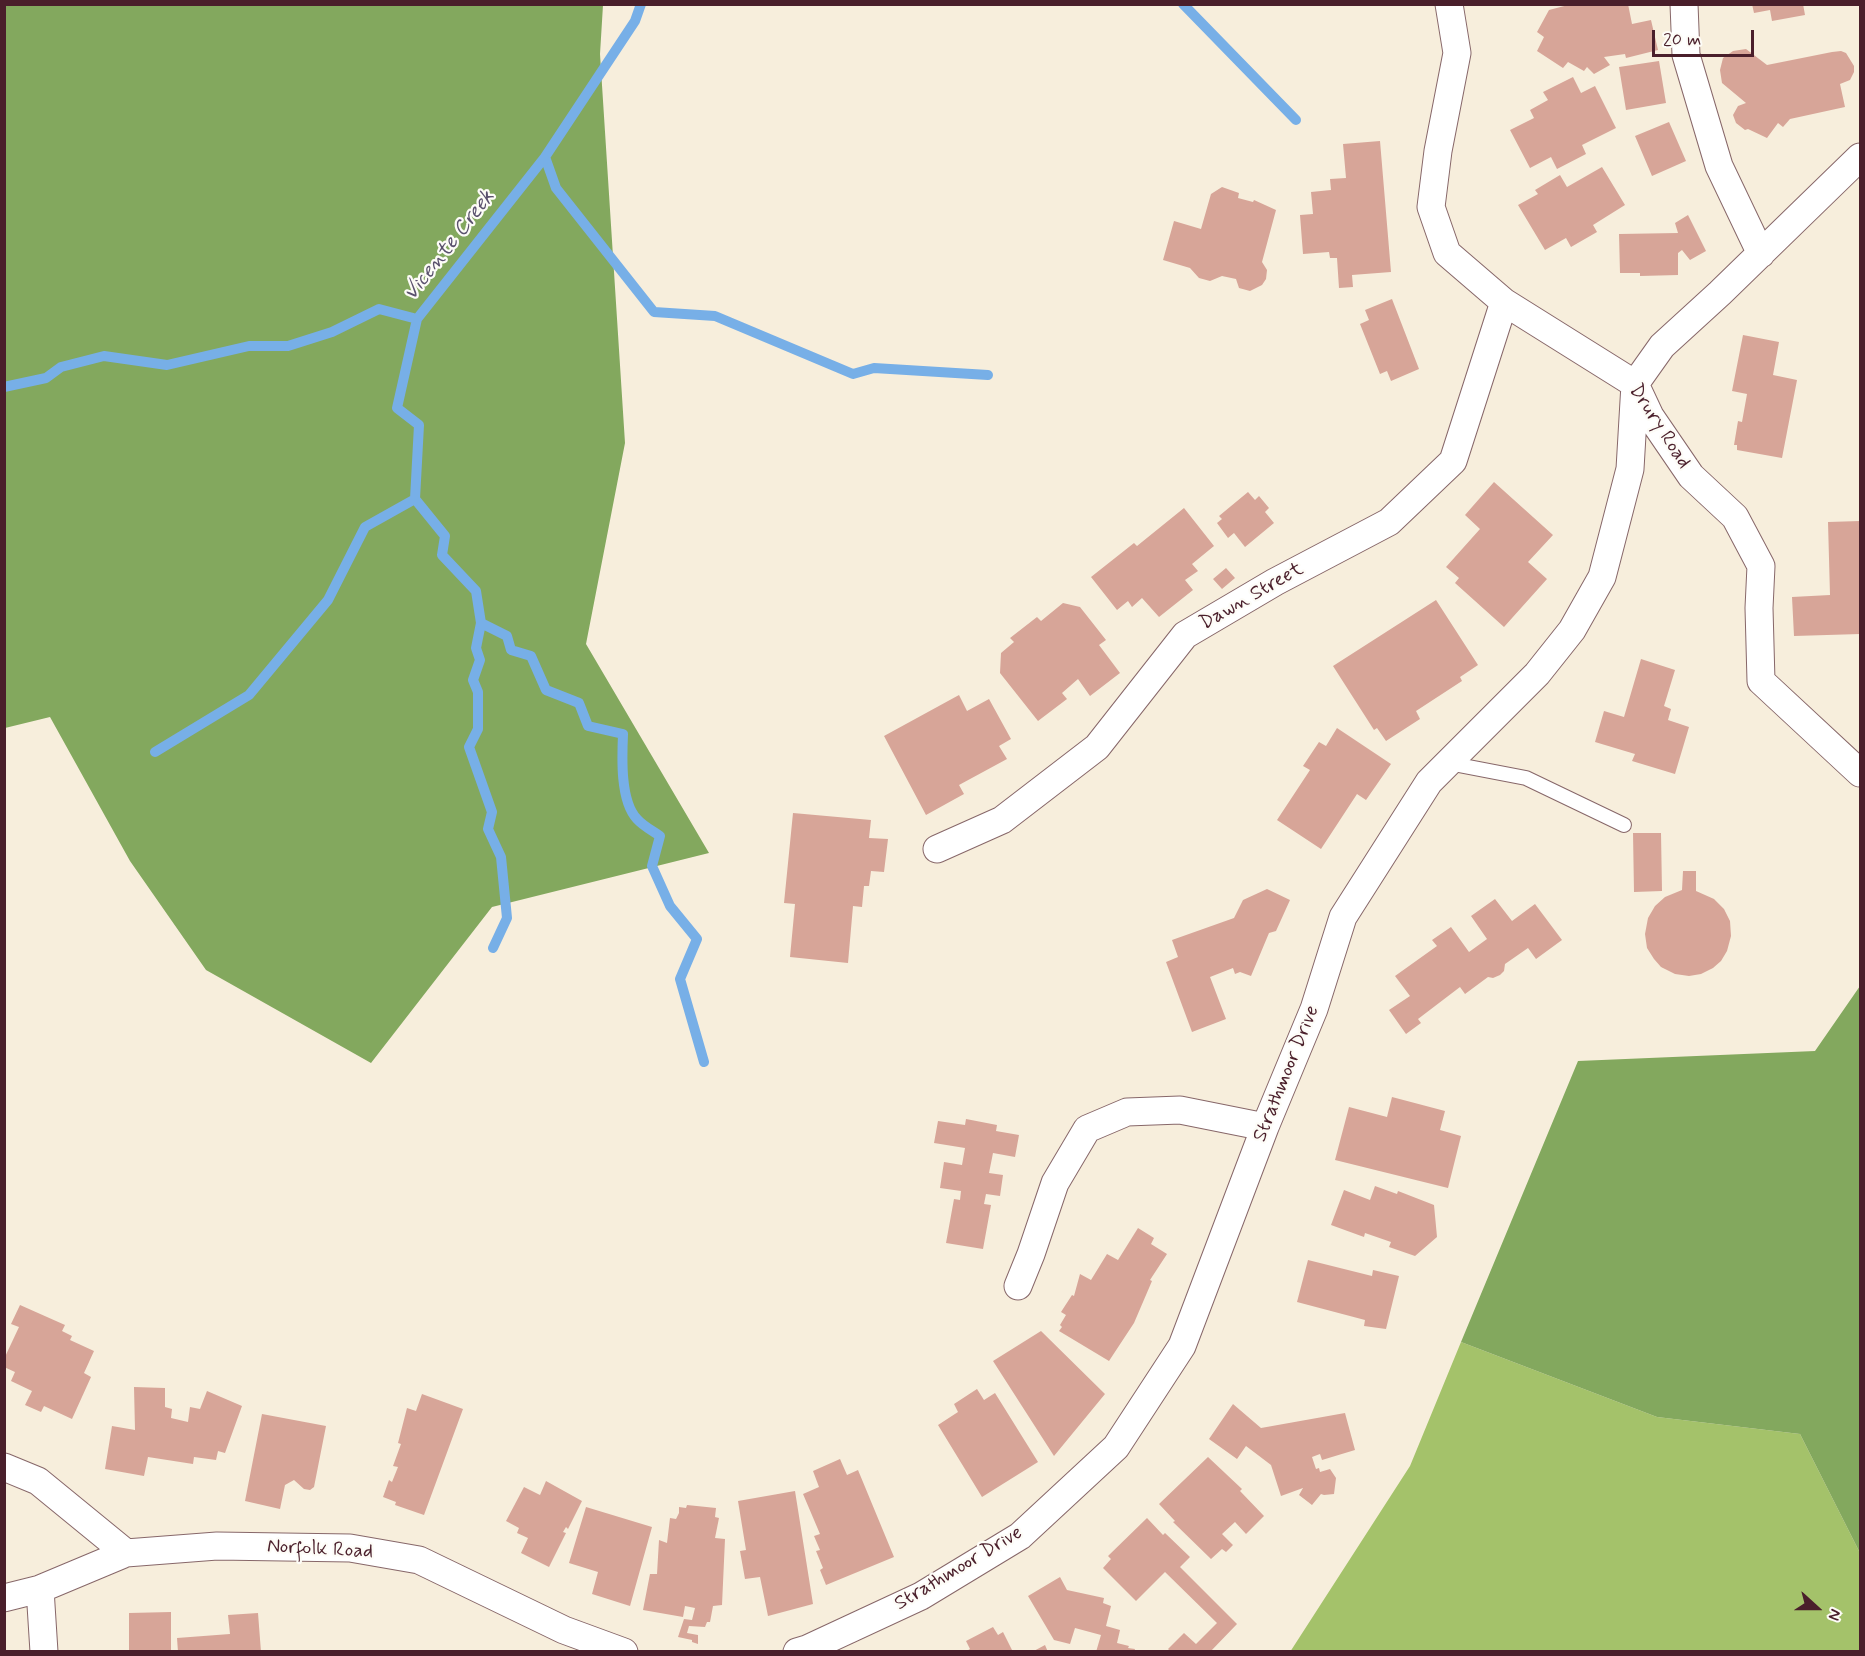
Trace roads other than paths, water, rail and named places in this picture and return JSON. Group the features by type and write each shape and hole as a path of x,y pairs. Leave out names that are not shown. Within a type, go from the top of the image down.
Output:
{"street":[{"name":"Drury Road","path":"1449,4 1457,53 1438,151 1431,207 1447,253 1504,302 1635,384 1650,416 1691,476 1735,517 1761,566 1759,608 1761,681 1860,773"},
{"path":"1684,4 1686,55 1719,166 1761,254"},
{"path":"1635,384 1662,345 1761,254 1860,157"},
{"name":"Dawn Street","path":"937,849 1002,820 1097,747 1185,636 1275,582 1389,522 1453,461 1504,302"},
{"name":"Strathmoor Drive","path":"797,1652 921,1596 1020,1536 1116,1447 1182,1346 1265,1127 1314,1009 1343,917 1429,782 1537,674 1572,630 1602,577 1630,469 1635,384"},
{"path":"1018,1286 1055,1183 1087,1129 1127,1112 1180,1110 1265,1127"},
{"path":"4,1467 38,1481 126,1553"},
{"name":"Norfolk Road","path":"4,1598 40,1589 126,1553 217,1546 350,1548 418,1560 564,1630 624,1652"},
{"path":"40,1589 44,1652"}],"lane":[{"path":"1448,762 1526,778 1624,825"}],"waterway":[{"name":"Vicente Creek","path":"641,4 635,21 545,157 417,319 397,408 419,425 415,499 445,536 442,555 476,591 481,623 507,636 511,650 531,656 546,690 579,703 588,726 623,734 623,778 631,811 645,826 660,836 652,866 670,906 697,939 680,979 704,1062"},
{"path":"1183,4 1296,120"},
{"path":"545,157 556,188 654,312 715,316 853,374 874,368 988,375"},
{"path":"4,387 46,378 61,367 104,356 167,365 249,346 288,346 332,332 379,309 417,319"},
{"path":"155,752 249,695 328,600 365,527 415,499"},
{"path":"481,623 476,648 480,660 473,680 478,692 478,729 469,747 492,812 488,829 501,857 507,918 493,948"}]}
